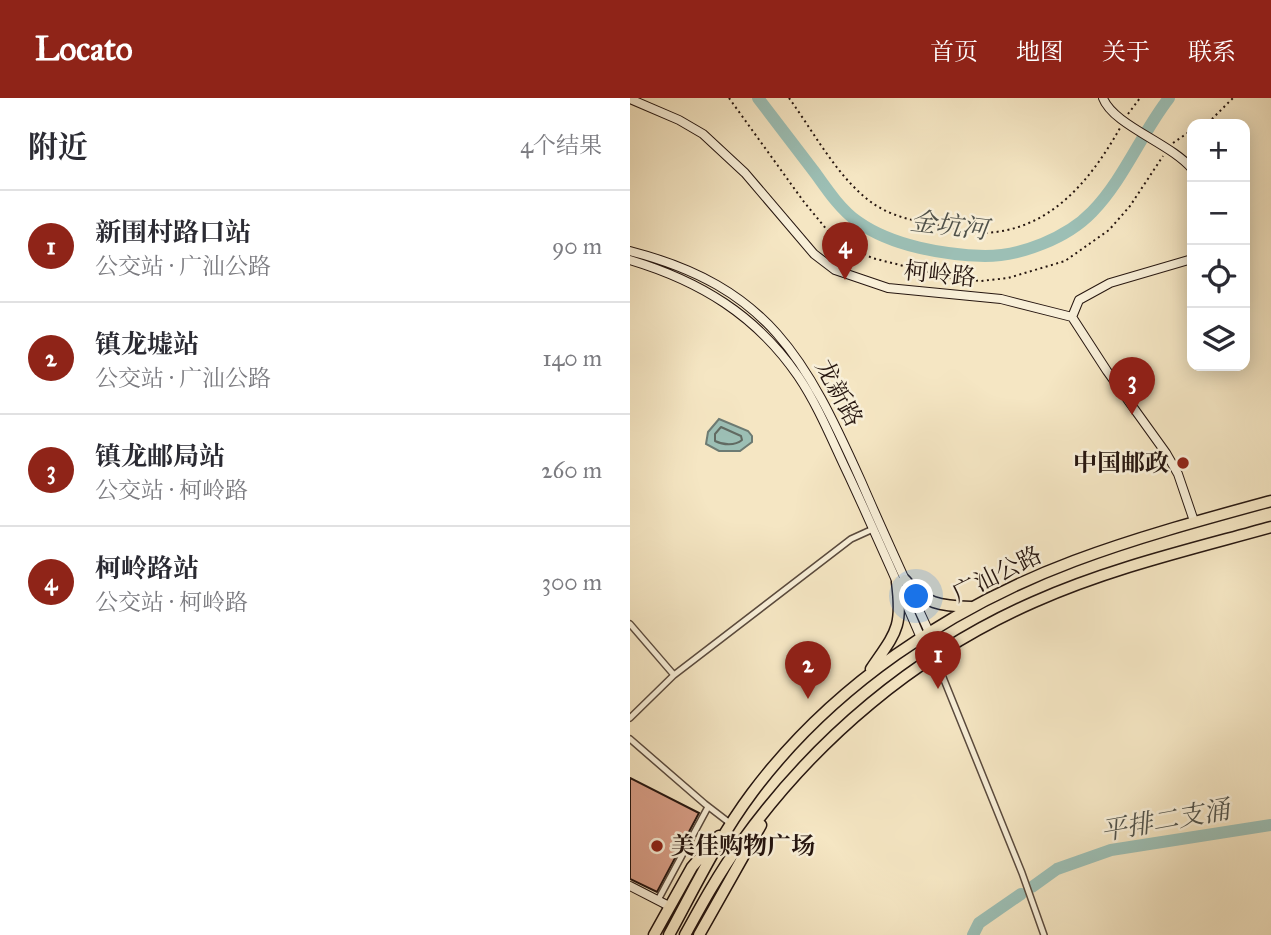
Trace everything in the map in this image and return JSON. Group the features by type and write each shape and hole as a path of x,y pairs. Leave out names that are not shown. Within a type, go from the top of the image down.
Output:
{"highway":[{"name":"广汕公路","path":"669,935 731,824 772,768 868,675 925,635 1027,581 1097,553 1271,501"},
{"name":"广汕公路","path":"685,935 731,857 806,764 846,724 934,655 1035,601 1162,557 1271,527"},
{"path":"901,581 939,606 974,607"},
{"path":"868,675 897,632 901,581"},
{"path":"1027,581 1035,601"},
{"path":"831,708 846,724"},
{"path":"699,935 777,799"},
{"path":"654,935 692,867 731,824"}],"street":[{"path":"1103,98 1106,105 1127,122 1179,155 1187,164"},
{"name":"柯岭路","path":"630,99 679,120 703,134 746,173 814,254 835,270 888,288 1001,299 1072,317"},
{"name":"龙新路","path":"630,251 670,263 711,282 755,311 785,341 808,373 827,407 934,655"},
{"name":"龙新路","path":"630,260 700,286 731,307 766,338 798,376 810,396 873,529 901,581"},
{"path":"1187,260 1110,283 1079,300 1072,317 1166,453 1178,474 1194,522"},
{"path":"630,718 674,674 851,539 873,529"},
{"path":"630,624 674,674"},
{"path":"934,655 1022,873 1044,935"},
{"path":"630,739 731,824"},
{"path":"658,900 708,807"},
{"path":"630,886 669,906"}],"path":[{"path":"729,98 804,202 832,236 872,258 952,278 981,281 1008,278 1065,261 1082,251 1116,222 1130,206 1168,148 1187,134"},
{"path":"789,98 847,179 880,208 903,219 984,233 1043,216 1077,191 1127,122 1140,98"},
{"path":"1212,119 1233,98"}],"water":[{"path":"719,419 748,431 752,442 740,451 719,451 706,444 708,432"}],"building":[{"name":"美佳购物广场","path":"630,778 699,813 657,892 630,879"}],"waterway":[{"name":"金坑河","path":"758,98 835,200 858,222 886,237 919,248 985,256 1013,253 1043,244 1082,221 1114,185 1169,98"},
{"name":"平排二支涌","path":"1032,887 1057,869 1111,850 1271,825"},
{"name":"平排二支涌","path":"973,935 979,923 1021,894"}],"place":[{"name":"柯岭路站","path":"845,280"},
{"name":"镇龙邮局站","path":"1132,415"},
{"name":"中国邮政","path":"1183,463"},
{"name":"新围村路口站","path":"938,689"},
{"name":"镇龙墟站","path":"808,699"},
{"name":"美佳购物广场","path":"657,846"}]}
